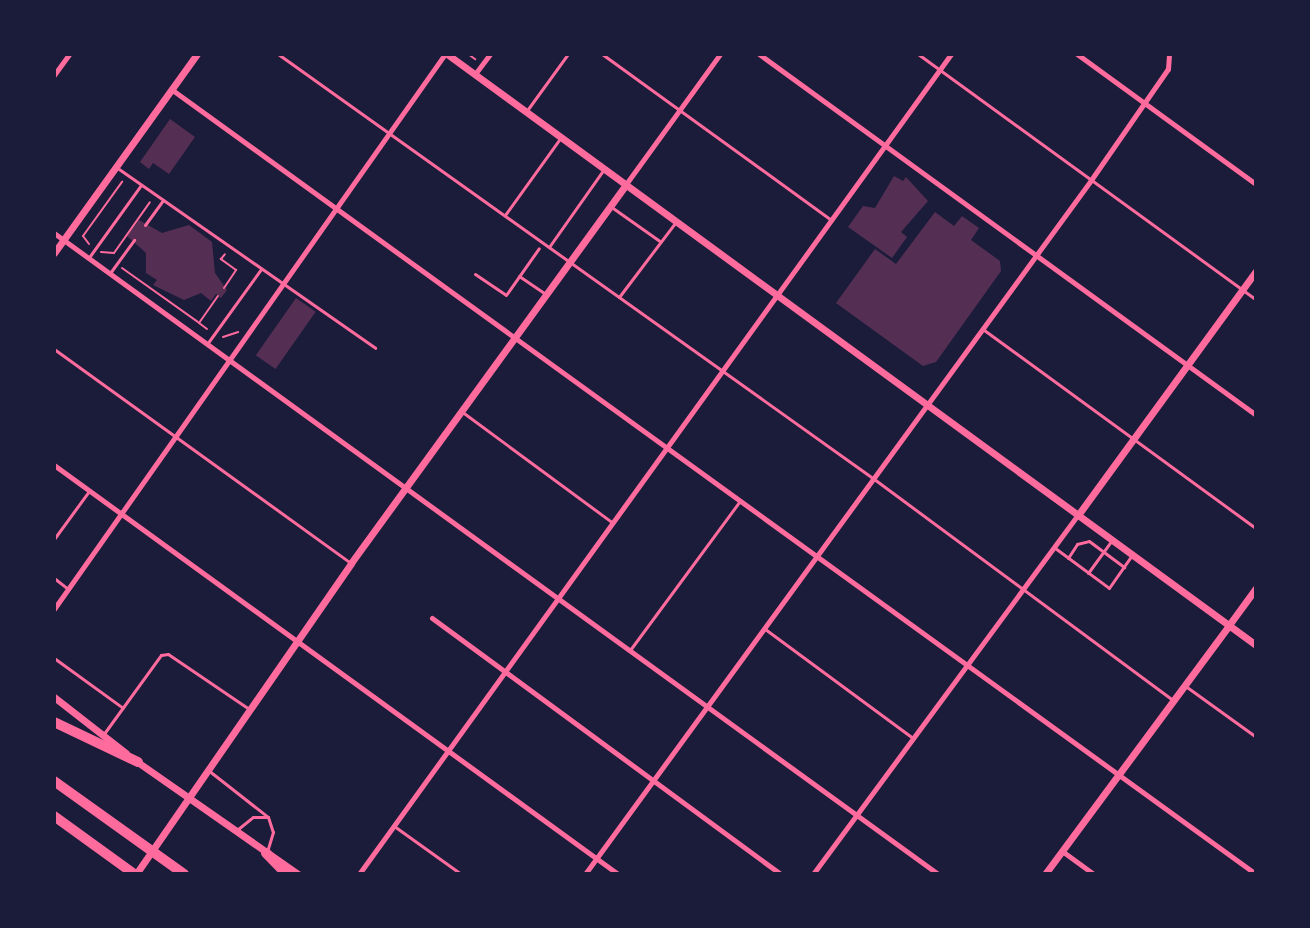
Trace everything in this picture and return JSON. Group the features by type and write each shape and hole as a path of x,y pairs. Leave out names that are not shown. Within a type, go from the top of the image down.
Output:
{"highway":[{"path":"54,722 138,762"},
{"path":"54,781 181,872"},
{"path":"54,816 135,874"},
{"path":"266,853 286,874"}],"main road":[{"path":"54,253 197,54"},
{"path":"446,54 778,293 1256,645"},
{"path":"135,874 351,563 626,184"},
{"path":"1078,515 1256,271"},
{"path":"1045,874 1256,588"},
{"path":"54,697 188,799 298,874"}],"street":[{"path":"54,75 69,54"},
{"path":"54,609 446,54"},
{"path":"475,74 490,54"},
{"path":"626,184 720,54"},
{"path":"759,54 1256,415"},
{"path":"359,874 951,54"},
{"path":"1077,54 1256,184"},
{"path":"585,874 1037,256 1168,69 1169,54"},
{"path":"171,89 1256,874"},
{"path":"54,233 933,873"},
{"path":"54,465 618,874"},
{"path":"813,874 1078,515"},
{"path":"432,618 781,874"},
{"path":"1062,851 1094,874"}],"lane":[{"path":"278,54 874,479 1173,700"},
{"path":"527,112 568,54"},
{"path":"602,54 831,220"},
{"path":"918,54 1256,300"},
{"path":"505,216 561,137"},
{"path":"116,167 375,348"},
{"path":"549,247 604,169"},
{"path":"89,258 141,185"},
{"path":"145,225 163,200"},
{"path":"610,206 661,242"},
{"path":"619,297 677,220"},
{"path":"110,273 134,240"},
{"path":"475,274 506,295 539,248"},
{"path":"207,344 261,269"},
{"path":"519,276 546,294"},
{"path":"983,329 1256,528"},
{"path":"54,349 351,563"},
{"path":"461,411 613,523"},
{"path":"54,539 89,491"},
{"path":"630,650 740,501"},
{"path":"1088,573 1112,540"},
{"path":"1068,558 1077,544 1089,541 1124,567"},
{"path":"1055,548 1109,588 1132,555"},
{"path":"54,578 68,589"},
{"path":"764,629 913,738"},
{"path":"103,735 161,655 168,654 250,710"},
{"path":"54,658 123,708"},
{"path":"1184,685 1256,737"},
{"path":"208,770 268,817 273,832 266,853"},
{"path":"236,832 253,817 268,817"},
{"path":"394,826 461,874"}],"path":[{"path":"468,54 475,59"},
{"path":"224,288 236,270 221,259 227,250"},
{"path":"129,257 122,268 199,323"}],"building":[{"path":"170,119 195,137 169,174 153,163 149,169 140,162"},
{"path":"894,176 903,181 906,177 928,201 901,232 907,237 892,258 848,227 863,206 875,208"},
{"path":"935,212 954,226 962,216 979,228 971,240 1000,261 1001,271 936,362 923,366 836,303 875,249 896,264"},
{"path":"139,220 162,233 189,225 212,242 215,273 227,290 221,298 216,294 211,301 201,293 184,300 153,285 157,280 146,273 146,253 127,236"},
{"path":"296,298 316,312 276,369 256,355"}]}
